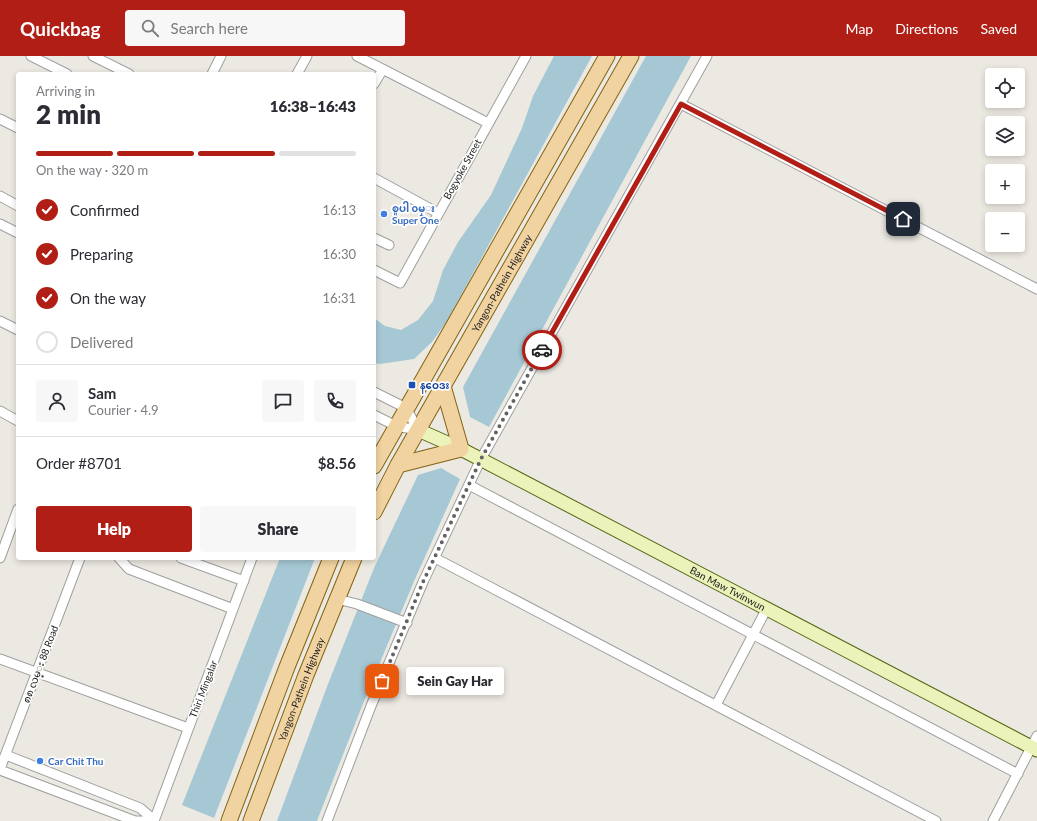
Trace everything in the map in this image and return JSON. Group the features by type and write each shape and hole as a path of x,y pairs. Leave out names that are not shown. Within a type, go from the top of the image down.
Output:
{"main road":[{"name":"Yangon-Pathein Highway","path":"376,462 607,56"},
{"name":"Yangon-Pathein Highway","path":"376,508 398,465 631,56"},
{"path":"398,465 461,449 443,386"},
{"name":"Yangon-Pathein Highway","path":"229,821 287,666 330,560"},
{"name":"Yangon-Pathein Highway","path":"251,821 306,675 353,560"}],"street":[{"path":"32,56 63,72"},
{"path":"93,56 125,72"},
{"path":"213,72 221,56"},
{"path":"298,72 307,56"},
{"path":"357,56 488,123"},
{"name":"Bogyoke Street","path":"376,271 400,283 526,56"},
{"path":"327,821 404,622 481,459 707,56"},
{"path":"376,81 383,69"},
{"path":"681,104 1037,289"},
{"path":"0,119 16,127"},
{"path":"376,179 438,213"},
{"path":"0,196 16,205"},
{"path":"0,224 16,232"},
{"path":"376,239 389,245"},
{"path":"0,321 16,329"},
{"path":"376,393 406,408 418,430"},
{"path":"0,411 16,420"},
{"path":"376,416 396,426 418,430"},
{"name":"Ban Maw Twinwun","path":"418,430 481,459 767,608 1035,744"},
{"path":"469,484 1018,774"},
{"path":"0,558 16,514"},
{"path":"435,558 936,821"},
{"name":"၈၈ လမ္း 88 Road","path":"0,769 79,560"},
{"path":"121,560 129,569 233,609"},
{"path":"186,560 244,581"},
{"name":"Thiri Mingalar","path":"154,821 251,560"},
{"path":"337,599 357,604 404,622"},
{"path":"716,705 767,608"},
{"path":"0,659 188,728"},
{"path":"993,821 1035,744"},
{"path":"6,755 140,808 154,821"},
{"path":"0,769 135,821 154,821"},
{"path":"72,797 76,783"}],"water":[{"path":"554,56 592,56 447,321 432,342 414,359 376,363 376,319 385,326 401,330 418,320 433,301 443,270 458,242 491,195 522,128 533,96"},
{"path":"646,56 691,56 489,427 470,417 463,387"},
{"path":"441,468 460,479 415,579 366,696 317,821 277,821 328,684 374,568 418,475"},
{"path":"279,560 314,560 214,818 182,805"}],"way so far":[{"path":"382,681 423,582 481,459 542,350"}],"place":[{"name":"စူပါ ၀မ္း Super One","path":"384,214"},
{"name":"နဝေဒး","path":"412,385"},
{"name":"Sein Gay Har","path":"382,681"},
{"name":"Car Chit Thu","path":"40,761"}],"route":[{"path":"542,350 681,104 903,219"}]}
